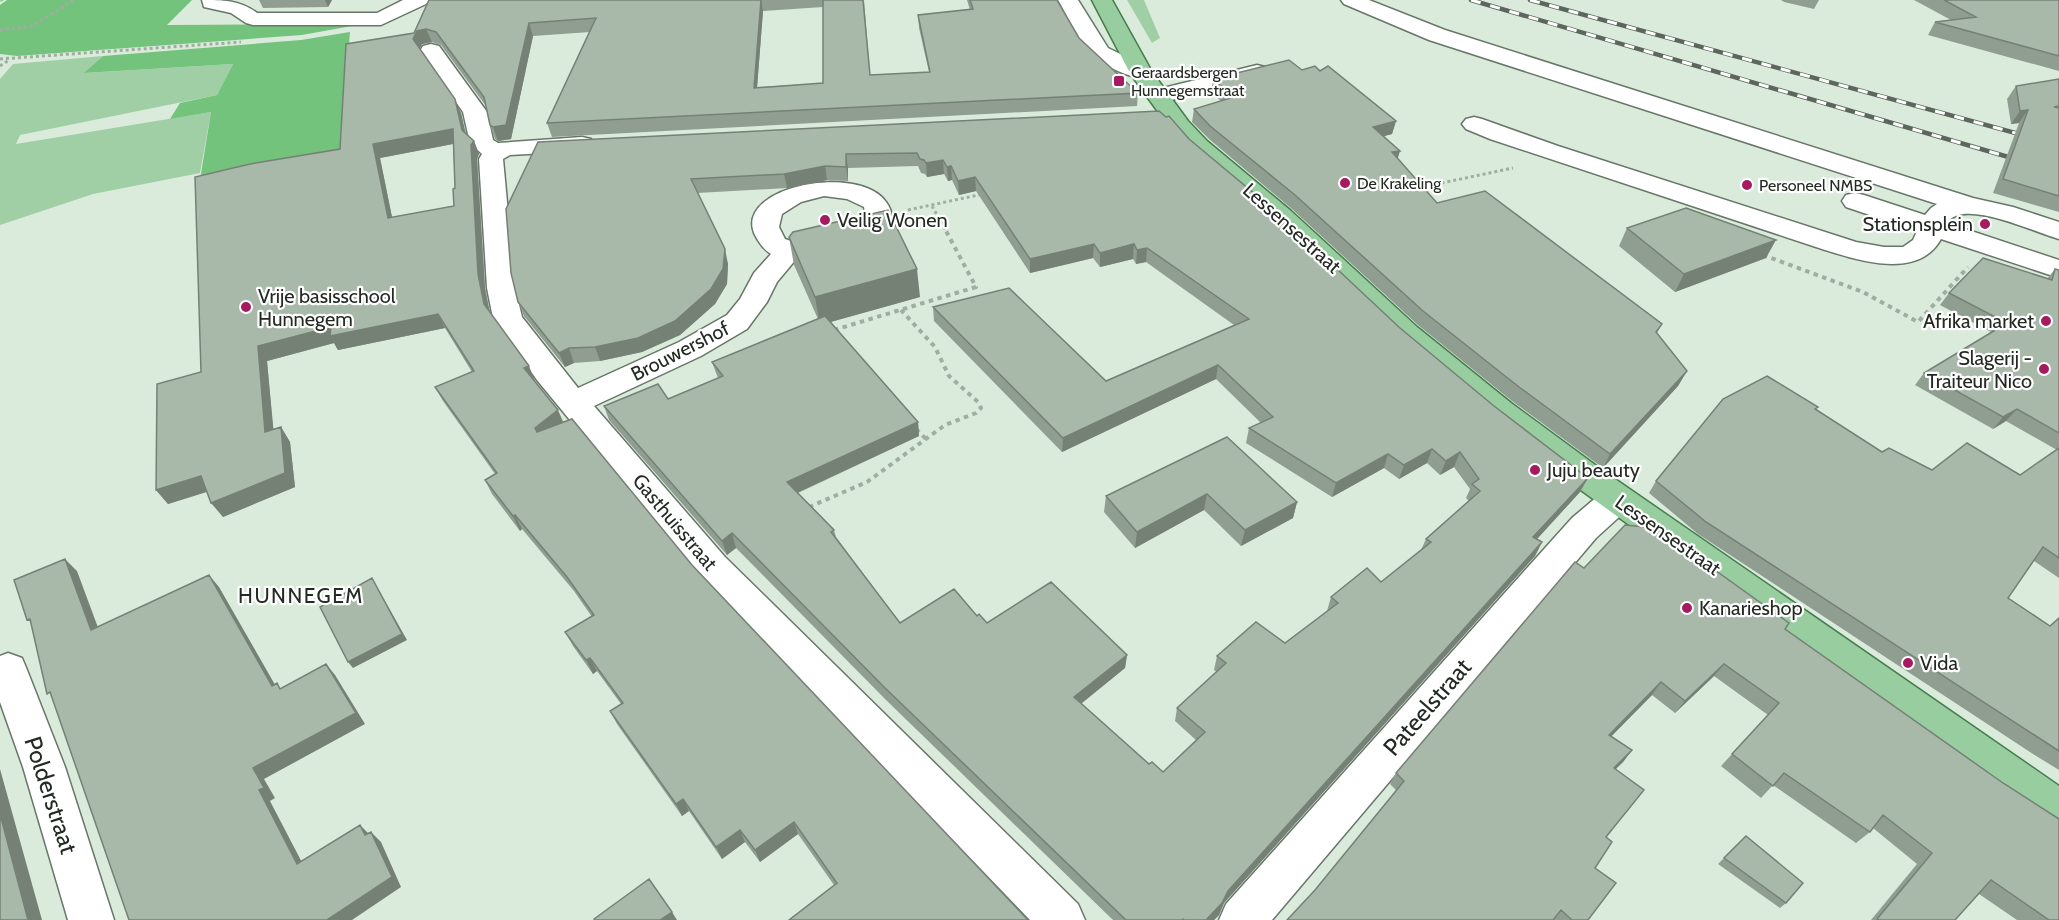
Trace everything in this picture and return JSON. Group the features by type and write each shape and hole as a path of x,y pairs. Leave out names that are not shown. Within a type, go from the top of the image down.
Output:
{"main road":[{"name":"Lessensestraat","path":"1102,0 1130,49 1157,108 1282,218 1407,334 1500,411 1617,499 2059,810"}],"street":[{"path":"212,0 211,3 218,6 242,4 245,16 267,21 381,20 419,0"},
{"path":"1068,0 1100,52 1142,74"},
{"path":"1351,0 1437,35 1944,217 2059,269"},
{"path":"431,51 476,112 482,143 495,152 508,148 610,143"},
{"path":"1157,108 1276,68"},
{"path":"1474,124 1511,140 1612,169 1857,250 1904,256 1921,250 1944,217"},
{"name":"Gasthuisstraat","path":"495,152 491,159 491,167 501,288 508,318 549,374 712,567 1062,920"},
{"path":"824,188 842,189 859,193 872,201 879,210 879,222 875,230 789,251 774,245 765,225 768,214 777,204 790,196 824,188"},
{"path":"1860,190 1944,217 2049,243"},
{"path":"1944,217 1976,236 2049,243"},
{"path":"2049,243 2045,263 2059,269"},
{"name":"Brouwershof","path":"574,402 700,344 737,322 753,302 764,279 789,251"},
{"name":"Pateelstraat","path":"1242,920 1584,528 1617,499"},
{"name":"Polderstraat","path":"8,670 44,767 91,920"}],"path":[{"path":"0,30 25,30 45,21 74,0"},
{"path":"0,59 247,42"},
{"path":"0,66 10,59"},
{"path":"1414,189 1524,166"},
{"path":"923,208 989,193"},
{"path":"840,339 832,330 976,287 932,206"},
{"path":"1762,254 1863,292 1918,322 1969,266"},
{"path":"801,499 810,508 867,482 945,425 976,413 981,408 978,402 949,376 935,347 901,310"},
{"path":"914,426 926,439"}],"green space":[{"path":"7,0 192,0 167,25 363,24 302,35 17,56 0,54 0,5"},
{"path":"1127,0 1144,0 1160,38 1152,43"},
{"path":"350,32 340,157 200,180 211,112 170,119 180,103 217,95 233,64 84,73 103,56 301,40"},
{"path":"103,56 85,73 233,64 217,95 20,135 16,144 211,112 200,173 93,194 0,225 0,79 13,64"}],"building":[{"path":"429,0 761,0 754,88 823,83 823,0 863,0 870,75 930,72 918,15 973,9 970,0 1057,0 1079,38 1138,93 547,123 596,18 529,23 506,125 493,127 490,125 484,97 436,32 426,29 417,31 413,39 455,99 462,130 474,141 471,145 478,274 484,304 529,366 524,368 558,410 535,428 537,432 572,419 692,565 1028,920 789,920 837,883 794,822 755,850 740,830 716,847 683,799 676,804 610,711 623,703 590,658 586,660 565,632 594,615 567,577 515,515 513,516 485,480 497,473 435,387 474,371 438,314 330,336 331,327 258,346 265,432 281,427 285,473 211,503 201,476 156,490 157,384 201,372 195,177 250,164 340,149 346,44 414,33","holes":["453,129 455,188 453,189 454,206 388,218 373,144"]},
{"path":"1944,0 2059,0 2059,56 1935,22 1976,17"},
{"path":"1289,60 1302,70 1315,66 1320,71 1328,66 1396,121 1373,127 1400,151 1392,152 1437,203 1485,191 1662,324 1656,332 1687,371 1610,454 1519,387 1423,311 1295,195 1210,126 1194,109 1234,97 1213,79"},
{"path":"2059,79 2059,106 2054,107 2059,108 2059,196 2003,179 2028,110 2020,111 2016,86"},
{"path":"1159,111 1166,117 1169,116 1189,139 1274,210 1400,328 1494,406 1588,478 1533,537 1542,542 1228,891 1222,903 1206,920 1126,920 884,687 732,533 722,541 604,406 658,384 668,399 723,376 712,362 825,316 918,422 787,482 834,530 831,532 900,623 954,589 977,616 979,614 987,623 1051,582 1127,655 1074,697 1149,764 1152,762 1163,772 1205,732 1177,708 1226,663 1217,656 1256,622 1285,643 1338,603 1331,597 1367,568 1381,582 1431,542 1426,539 1480,491 1472,484 1479,479 1460,452 1446,461 1432,449 1404,465 1388,454 1336,483 1249,428 1273,417 1218,365 1063,438 933,307 1009,288 1106,381 1249,319 1147,248 1137,250 1134,244 1100,253 1094,244 1030,259 975,177 958,181 951,166 947,167 943,160 926,163 917,153 846,154 846,167 825,166 784,174 691,179 725,249 723,269 711,289 675,321 638,338 595,347 569,348 559,353 518,302 511,273 506,209 538,142"},
{"path":"1686,208 1776,240 1684,274 1627,228"},
{"path":"888,210 917,269 815,297 789,237 793,232"},
{"path":"1983,258 2052,280 2055,269 2059,270 2059,433 2017,409 2003,417 1924,373 2007,323 1949,293"},
{"path":"1767,376 1818,407 1815,409 1882,452 1889,448 1932,470 1967,443 2020,475 2059,448 2059,558 2043,547 2008,598 2050,626 2059,618 2059,751 1706,522 1656,481 1723,399"},
{"path":"1227,437 1297,502 1245,530 1207,494 1137,532 1106,496"},
{"path":"1625,525 1656,528 1789,623 1785,629 2003,783 2059,819 2059,920 2049,920 1991,880 1955,920 1877,919 1932,853 1883,815 1870,832 1784,773 1773,786 1732,754 1779,703 1724,664 1685,701 1661,682 1609,735 1632,750 1614,768 1644,790 1606,837 1612,842 1595,868 1616,883 1588,920 1572,920 1561,910 1553,920 1287,920 1315,890 1404,781 1396,773 1575,562 1584,568"},
{"path":"65,559 91,630 209,575 272,686 277,683 280,689 326,664 356,713 253,768 264,788 259,790 297,864 360,825 365,835 371,832 392,877 327,920 129,920 50,692 47,694 30,619 27,620 14,580"},
{"path":"372,578 402,634 348,662 320,607"},
{"path":"0,814 28,920 0,920"},
{"path":"1746,836 1803,883 1786,903 1724,858"},
{"path":"649,879 672,912 660,920 594,919"}],"railway":[{"path":"1471,0 2022,161"},
{"path":"1530,0 2059,145"}],"place":[{"name":"Geraardsbergen Hunnegemstraat","path":"1119,81"},
{"name":"De Krakeling","path":"1345,183"},
{"name":"Personeel NMBS","path":"1747,185"},
{"name":"Veilig Wonen","path":"825,220"},
{"name":"Stationsplein","path":"1985,224"},
{"name":"Vrije basisschool Hunnegem","path":"246,307"},
{"name":"Afrika market","path":"2046,321"},
{"name":"Slagerij - Traiteur Nico","path":"2044,369"},
{"name":"Juju beauty","path":"1535,470"},
{"name":"Kanarieshop","path":"1687,608"},
{"name":"Vida","path":"1908,663"}],"district":[{"name":"HUNNEGEM","path":"301,595"}]}
